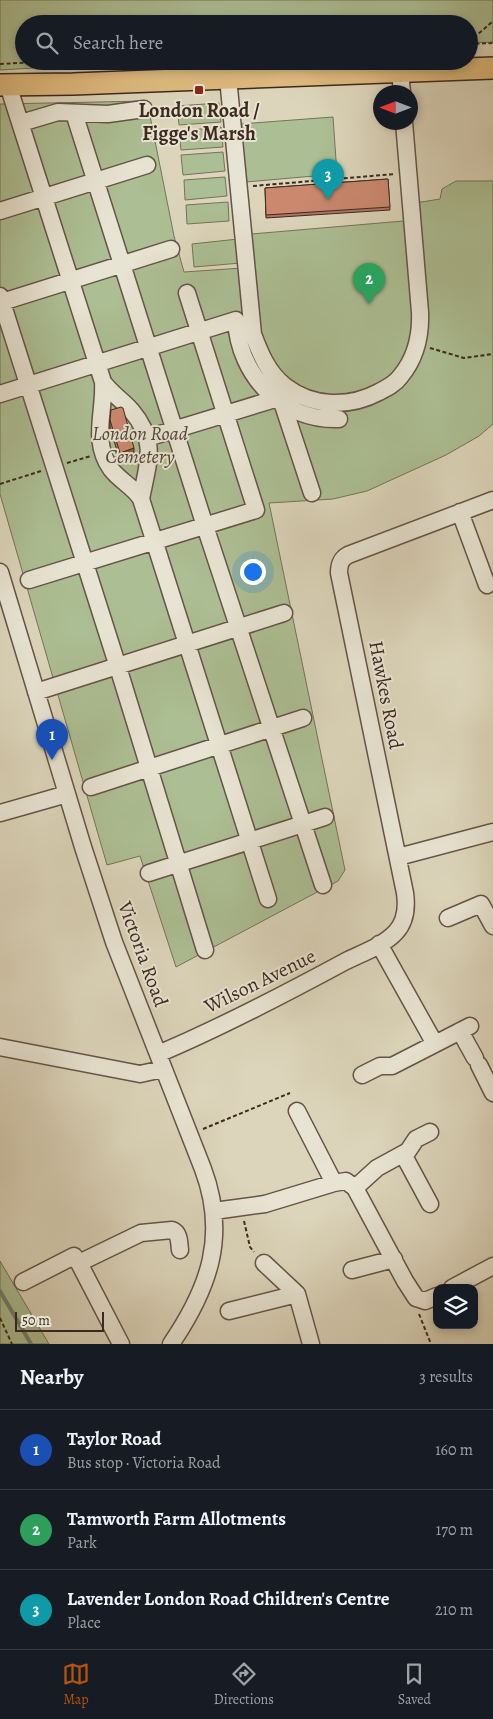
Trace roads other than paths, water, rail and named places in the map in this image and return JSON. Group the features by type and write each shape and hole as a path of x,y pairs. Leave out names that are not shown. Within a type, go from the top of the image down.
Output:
{"main road":[{"path":"4,85 228,78 403,82 493,68"}],"street":[{"path":"228,78 253,334 266,364 284,385 304,397 326,403 356,402 372,396 389,387 400,377 410,362 418,344 421,327 405,130"},
{"path":"4,85 21,123 103,382 104,395 100,424 102,453 111,469 119,478 137,491 141,499 268,899"},
{"path":"21,123 58,112 108,114 144,109"},
{"path":"74,113 205,526 323,885"},
{"path":"0,211 147,165"},
{"path":"171,249 71,280 1,299 118,667 205,950"},
{"path":"29,580 256,510 187,293"},
{"path":"0,394 236,320 237,333 245,362 261,386 279,402 294,411 315,417 339,419"},
{"path":"103,382 136,416 147,438 150,449 149,462 141,499"},
{"path":"147,438 226,414 279,402"},
{"path":"279,402 312,493"},
{"name":"Hawkes Road","path":"398,857 339,572 340,564 344,558 358,552 493,500"},
{"path":"460,512 487,585"},
{"name":"Victoria Road","path":"0,572 4,600 36,692 114,942 208,1184 214,1211 210,1266 200,1294 184,1326 171,1344"},
{"path":"36,692 284,613"},
{"path":"91,786 304,718"},
{"path":"0,813 67,794"},
{"path":"149,873 325,817"},
{"path":"398,857 493,832"},
{"name":"Wilson Avenue","path":"0,1046 140,1074 160,1061 379,944 395,933 402,923 406,904 398,857"},
{"path":"448,918 481,904 493,926"},
{"path":"379,944 434,1044"},
{"path":"362,1075 380,1066 392,1066 465,1029 477,1061 493,1093"},
{"path":"297,1111 334,1183"},
{"path":"356,1188 377,1168 408,1151 416,1139 430,1132"},
{"path":"403,1154 430,1204"},
{"path":"214,1211 265,1204 346,1181 356,1188 405,1281 416,1298 424,1301 433,1298"},
{"path":"78,1263 141,1233 176,1231 180,1250"},
{"path":"23,1282 74,1256 122,1344"},
{"path":"352,1270 394,1259"},
{"path":"264,1263 297,1294 311,1344"},
{"path":"459,1284 493,1266"},
{"path":"229,1311 297,1294"}],"waterway":[{"path":"0,1291 31,1344"}],"place":[{"name":"London Road / Figge's Marsh","path":"199,90"},
{"name":"Lavender London Road Children's Centre","path":"328,200"},
{"name":"Tamworth Farm Allotments","path":"369,304"},
{"name":"Taylor Road","path":"52,760"}],"park label":[{"name":"London Road Cemetery","path":"140,444"}]}
